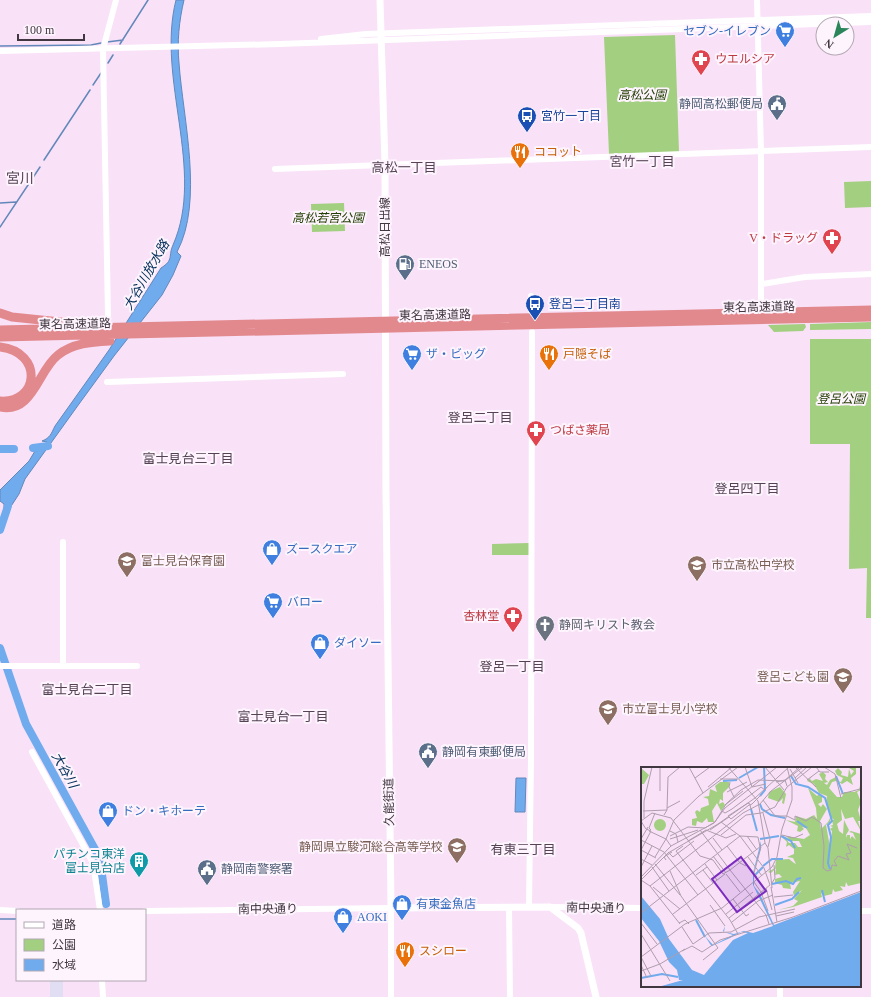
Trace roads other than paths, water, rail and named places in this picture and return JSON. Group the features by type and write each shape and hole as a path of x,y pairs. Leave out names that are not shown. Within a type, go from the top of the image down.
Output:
{"highway":[{"name":"東名高速道路","path":"803,315 871,310"},
{"path":"0,313 12,317 96,330"},
{"name":"東名高速道路","path":"0,330 96,330 145,336 397,324 754,316 767,313 871,317"},
{"name":"東名高速道路","path":"0,337 153,324 187,326 378,325"},
{"path":"0,407 13,407 29,397 45,370 57,355 96,330"},
{"path":"0,347 11,348 26,359 31,374 28,389 23,395 15,399 0,401"}],"main road":[{"name":"高松日出線","path":"380,0 386,165 386,455"},
{"name":"久能街道","path":"386,455 391,908"},
{"path":"391,908 550,908 578,928 581,933 596,997"}],"street":[{"path":"96,330 108,316 103,49 116,0"},
{"path":"757,0 761,151 761,298 767,313"},
{"path":"0,52 298,43 381,37 758,23 871,16"},
{"path":"758,23 871,22"},
{"path":"275,169 871,147"},
{"path":"762,284 805,277 871,274"},
{"path":"531,296 532,313"},
{"path":"529,907 532,332"},
{"path":"107,382 343,374"},
{"path":"63,542 63,666"},
{"path":"1,666 137,666"},
{"path":"32,752 93,863 100,909"},
{"path":"509,907 510,997"},
{"path":"391,908 391,997"},
{"name":"南中央通り","path":"146,911 391,908"},
{"name":"南中央通り","path":"550,908 641,908"},
{"path":"0,910 16,911"},
{"path":"102,981 103,997"}],"water":[{"path":"176,0 184,0 179,32 178,55 190,159 191,185 185,232 177,252 181,256 162,295 114,356 25,479 19,494 4,517 4,504 0,501 0,490 29,461 35,451 43,450 47,442 42,441 47,439 50,435 109,350 161,268 168,263 169,260 182,216 185,186 183,155 172,61 171,30"},
{"path":"516,778 526,778 525,812 515,812"}],"waterway":[{"path":"120,44 148,0"},
{"path":"107,42 123,40"},
{"path":"0,46 91,45 101,43"},
{"path":"108,63 113,55"},
{"path":"93,85 101,73"},
{"path":"44,160 90,90"},
{"path":"0,227 40,167"},
{"path":"0,203 16,202"},
{"path":"33,448 48,446"},
{"path":"0,449 14,449"},
{"name":"大谷川","path":"0,530 8,506"},
{"name":"大谷川","path":"0,648 26,724 97,853 101,867 106,904"},
{"path":"0,919 16,919"}],"place":[{"name":"セブン-イレブン","path":"785,48"},
{"name":"ウエルシア","path":"701,76"},
{"name":"静岡高松郵便局","path":"777,121"},
{"name":"宮竹一丁目","path":"527,133"},
{"name":"ココット","path":"520,169"},
{"name":"V・ドラッグ","path":"832,255"},
{"name":"ENEOS","path":"405,281"},
{"name":"登呂二丁目南","path":"535,321"},
{"name":"ザ・ビッグ","path":"412,371"},
{"name":"戸隠そば","path":"549,371"},
{"name":"つばさ薬局","path":"536,447"},
{"name":"ズースクエア","path":"272,566"},
{"name":"富士見台保育園","path":"127,578"},
{"name":"市立高松中学校","path":"697,582"},
{"name":"バロー","path":"273,619"},
{"name":"杏林堂","path":"513,633"},
{"name":"静岡キリスト教会","path":"545,642"},
{"name":"ダイソー","path":"320,660"},
{"name":"登呂こども園","path":"843,694"},
{"name":"市立富士見小学校","path":"608,726"},
{"name":"静岡有東郵便局","path":"428,769"},
{"name":"ドン・キホーテ","path":"108,828"},
{"name":"静岡県立駿河総合高等学校","path":"457,864"},
{"name":"パチンコ東洋 富士見台店","path":"139,878"},
{"name":"静岡南警察署","path":"207,886"},
{"name":"有東金魚店","path":"402,921"},
{"name":"AOKI","path":"343,934"},
{"name":"スシロー","path":"405,968"}],"district":[{"name":"宮竹一丁目","path":"642,161"},
{"name":"高松一丁目","path":"404,167"},
{"name":"宮川","path":"20,178"},
{"name":"登呂二丁目","path":"480,417"},
{"name":"富士見台三丁目","path":"188,458"},
{"name":"登呂四丁目","path":"747,488"},
{"name":"登呂一丁目","path":"512,666"},
{"name":"富士見台二丁目","path":"87,689"},
{"name":"富士見台一丁目","path":"283,716"},
{"name":"有東三丁目","path":"523,849"}],"park label":[{"name":"高松公園","path":"642,95"},
{"name":"高松若宮公園","path":"328,218"},
{"name":"登呂公園","path":"841,399"}],"water label":[{"name":"大谷川放水路","path":"146,275"}]}
